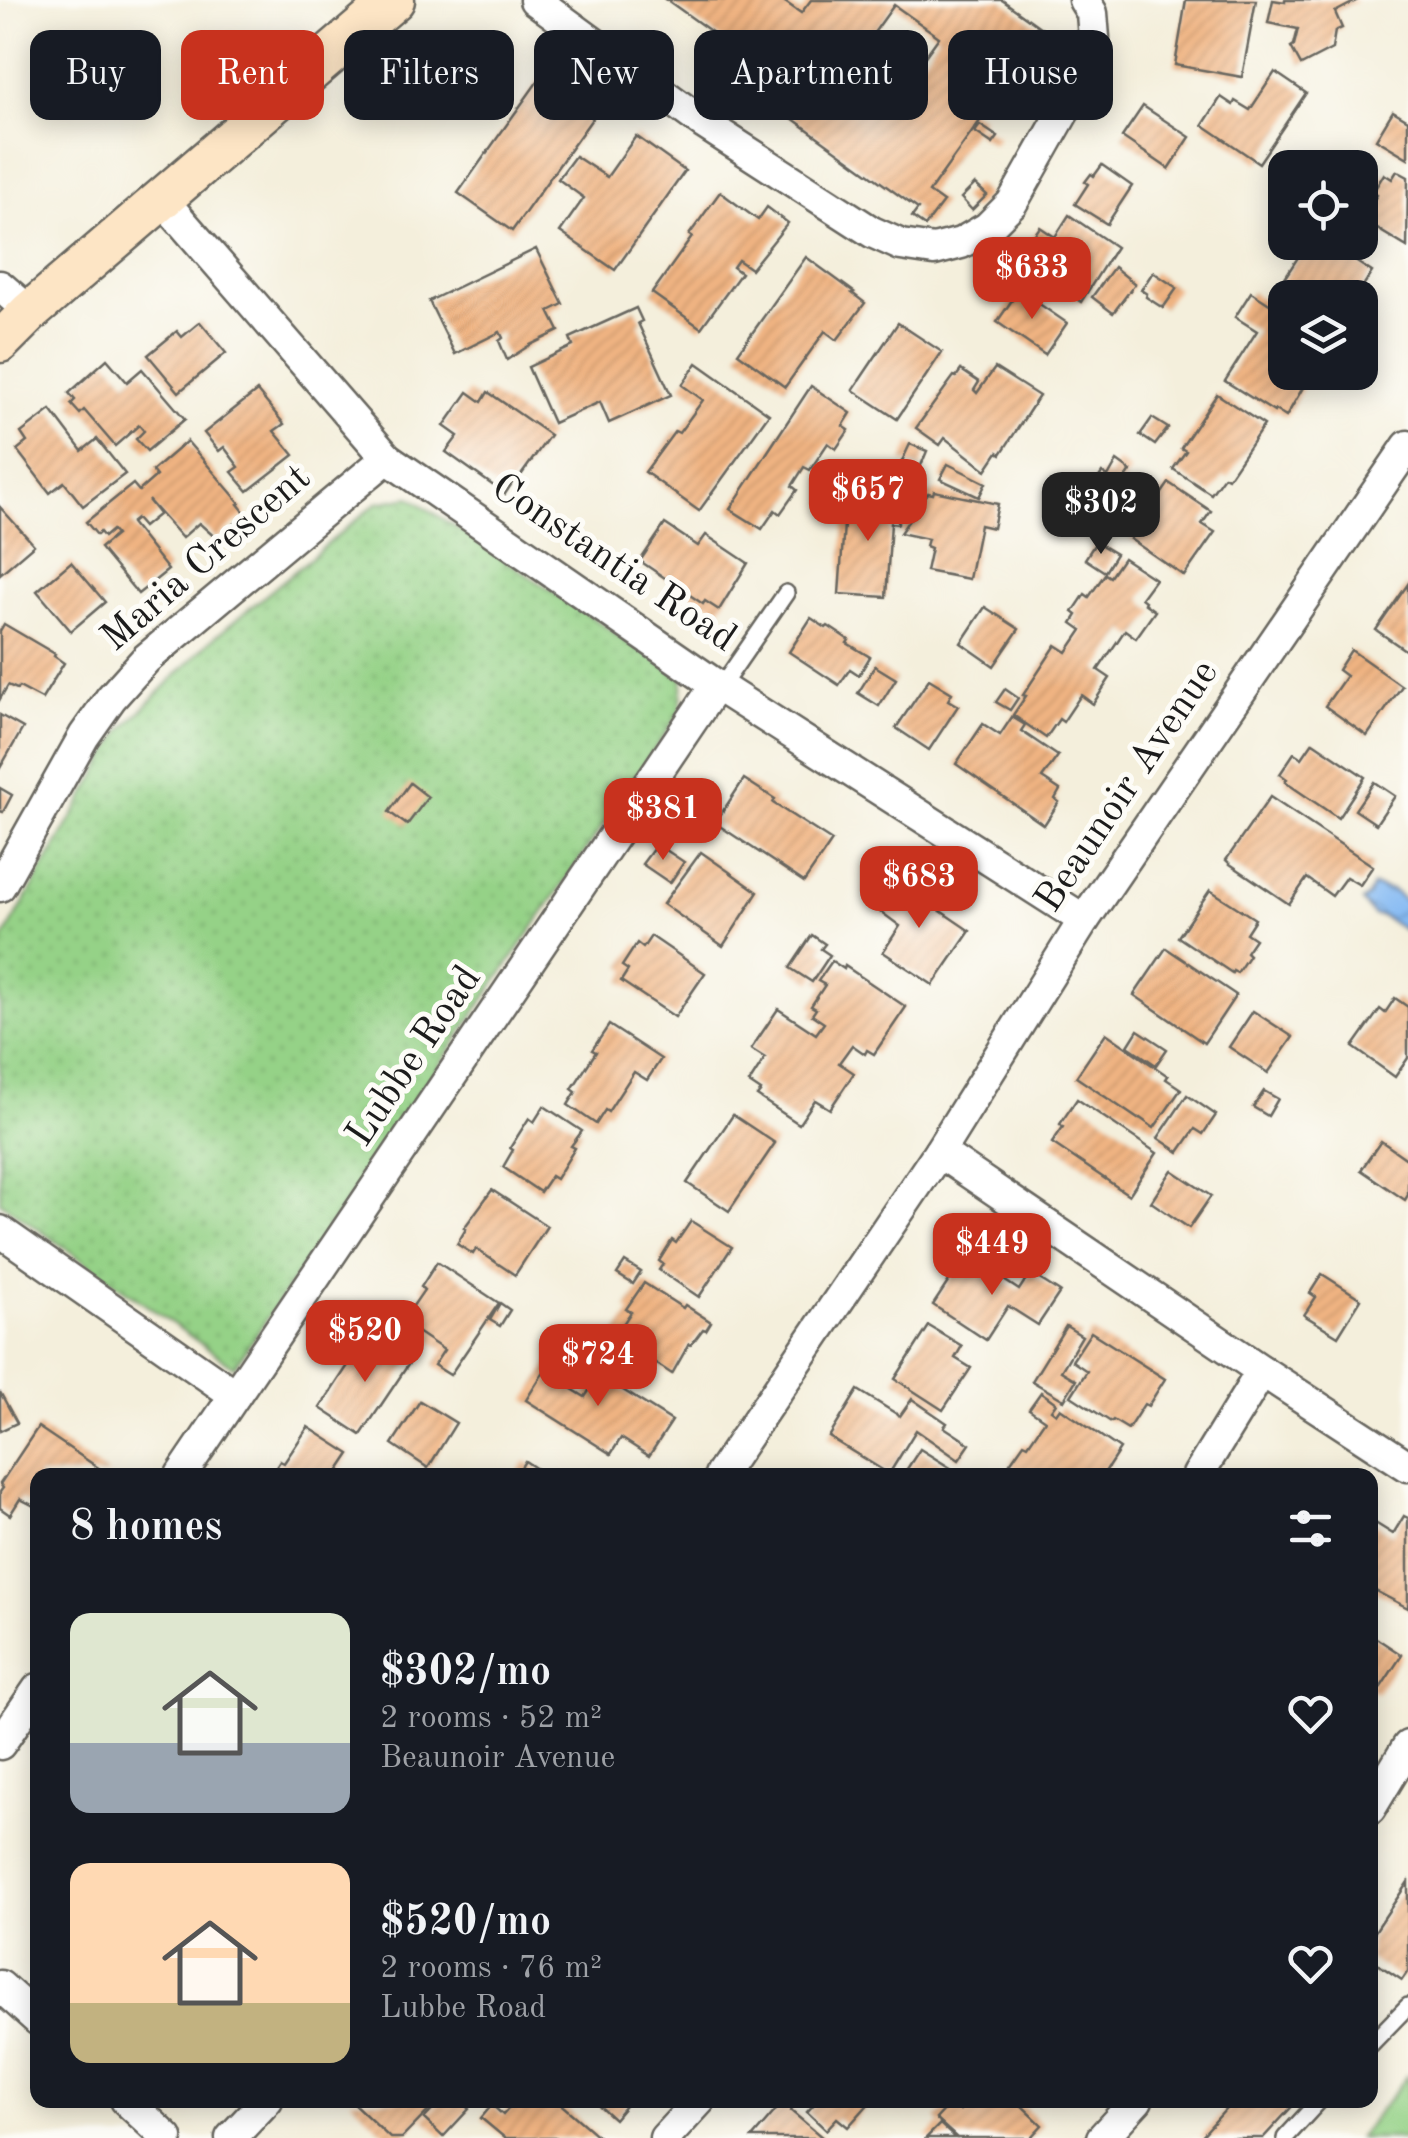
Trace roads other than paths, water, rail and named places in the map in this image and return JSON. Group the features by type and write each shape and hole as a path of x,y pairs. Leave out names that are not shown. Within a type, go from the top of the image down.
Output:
{"street":[{"path":"0,342 15,299 161,198 394,0"},
{"path":"535,0 703,123 872,232 901,245 934,250 961,243 987,228 1012,203 1085,74 1094,38 1092,13 1084,0"},
{"name":"Constantia Road","path":"161,198 386,458 719,686 1084,920"},
{"name":"Beaunoir Avenue","path":"725,1468 939,1152 1084,920 1408,446"},
{"name":"Maria Crescent","path":"0,886 84,736 146,659 386,458"},
{"name":"Lubbe Road","path":"186,1468 719,686"},
{"path":"939,1152 1408,1466"},
{"path":"0,1231 235,1395"},
{"path":"1202,1468 1262,1371"},
{"path":"0,1744 30,1700"},
{"path":"1378,1796 1408,1746"},
{"path":"0,1986 30,2013"},
{"path":"135,2108 167,2138"},
{"path":"230,2138 258,2108"},
{"path":"665,2138 693,2108"},
{"path":"1102,2138 1130,2108"}],"lane":[{"path":"719,686 786,593"},
{"path":"1378,2037 1408,2006"},
{"path":"1285,2138 1313,2108"}],"water":[{"path":"1373,886 1392,890 1408,903 1408,924 1404,930 1382,916 1373,915 1362,901"}]}
